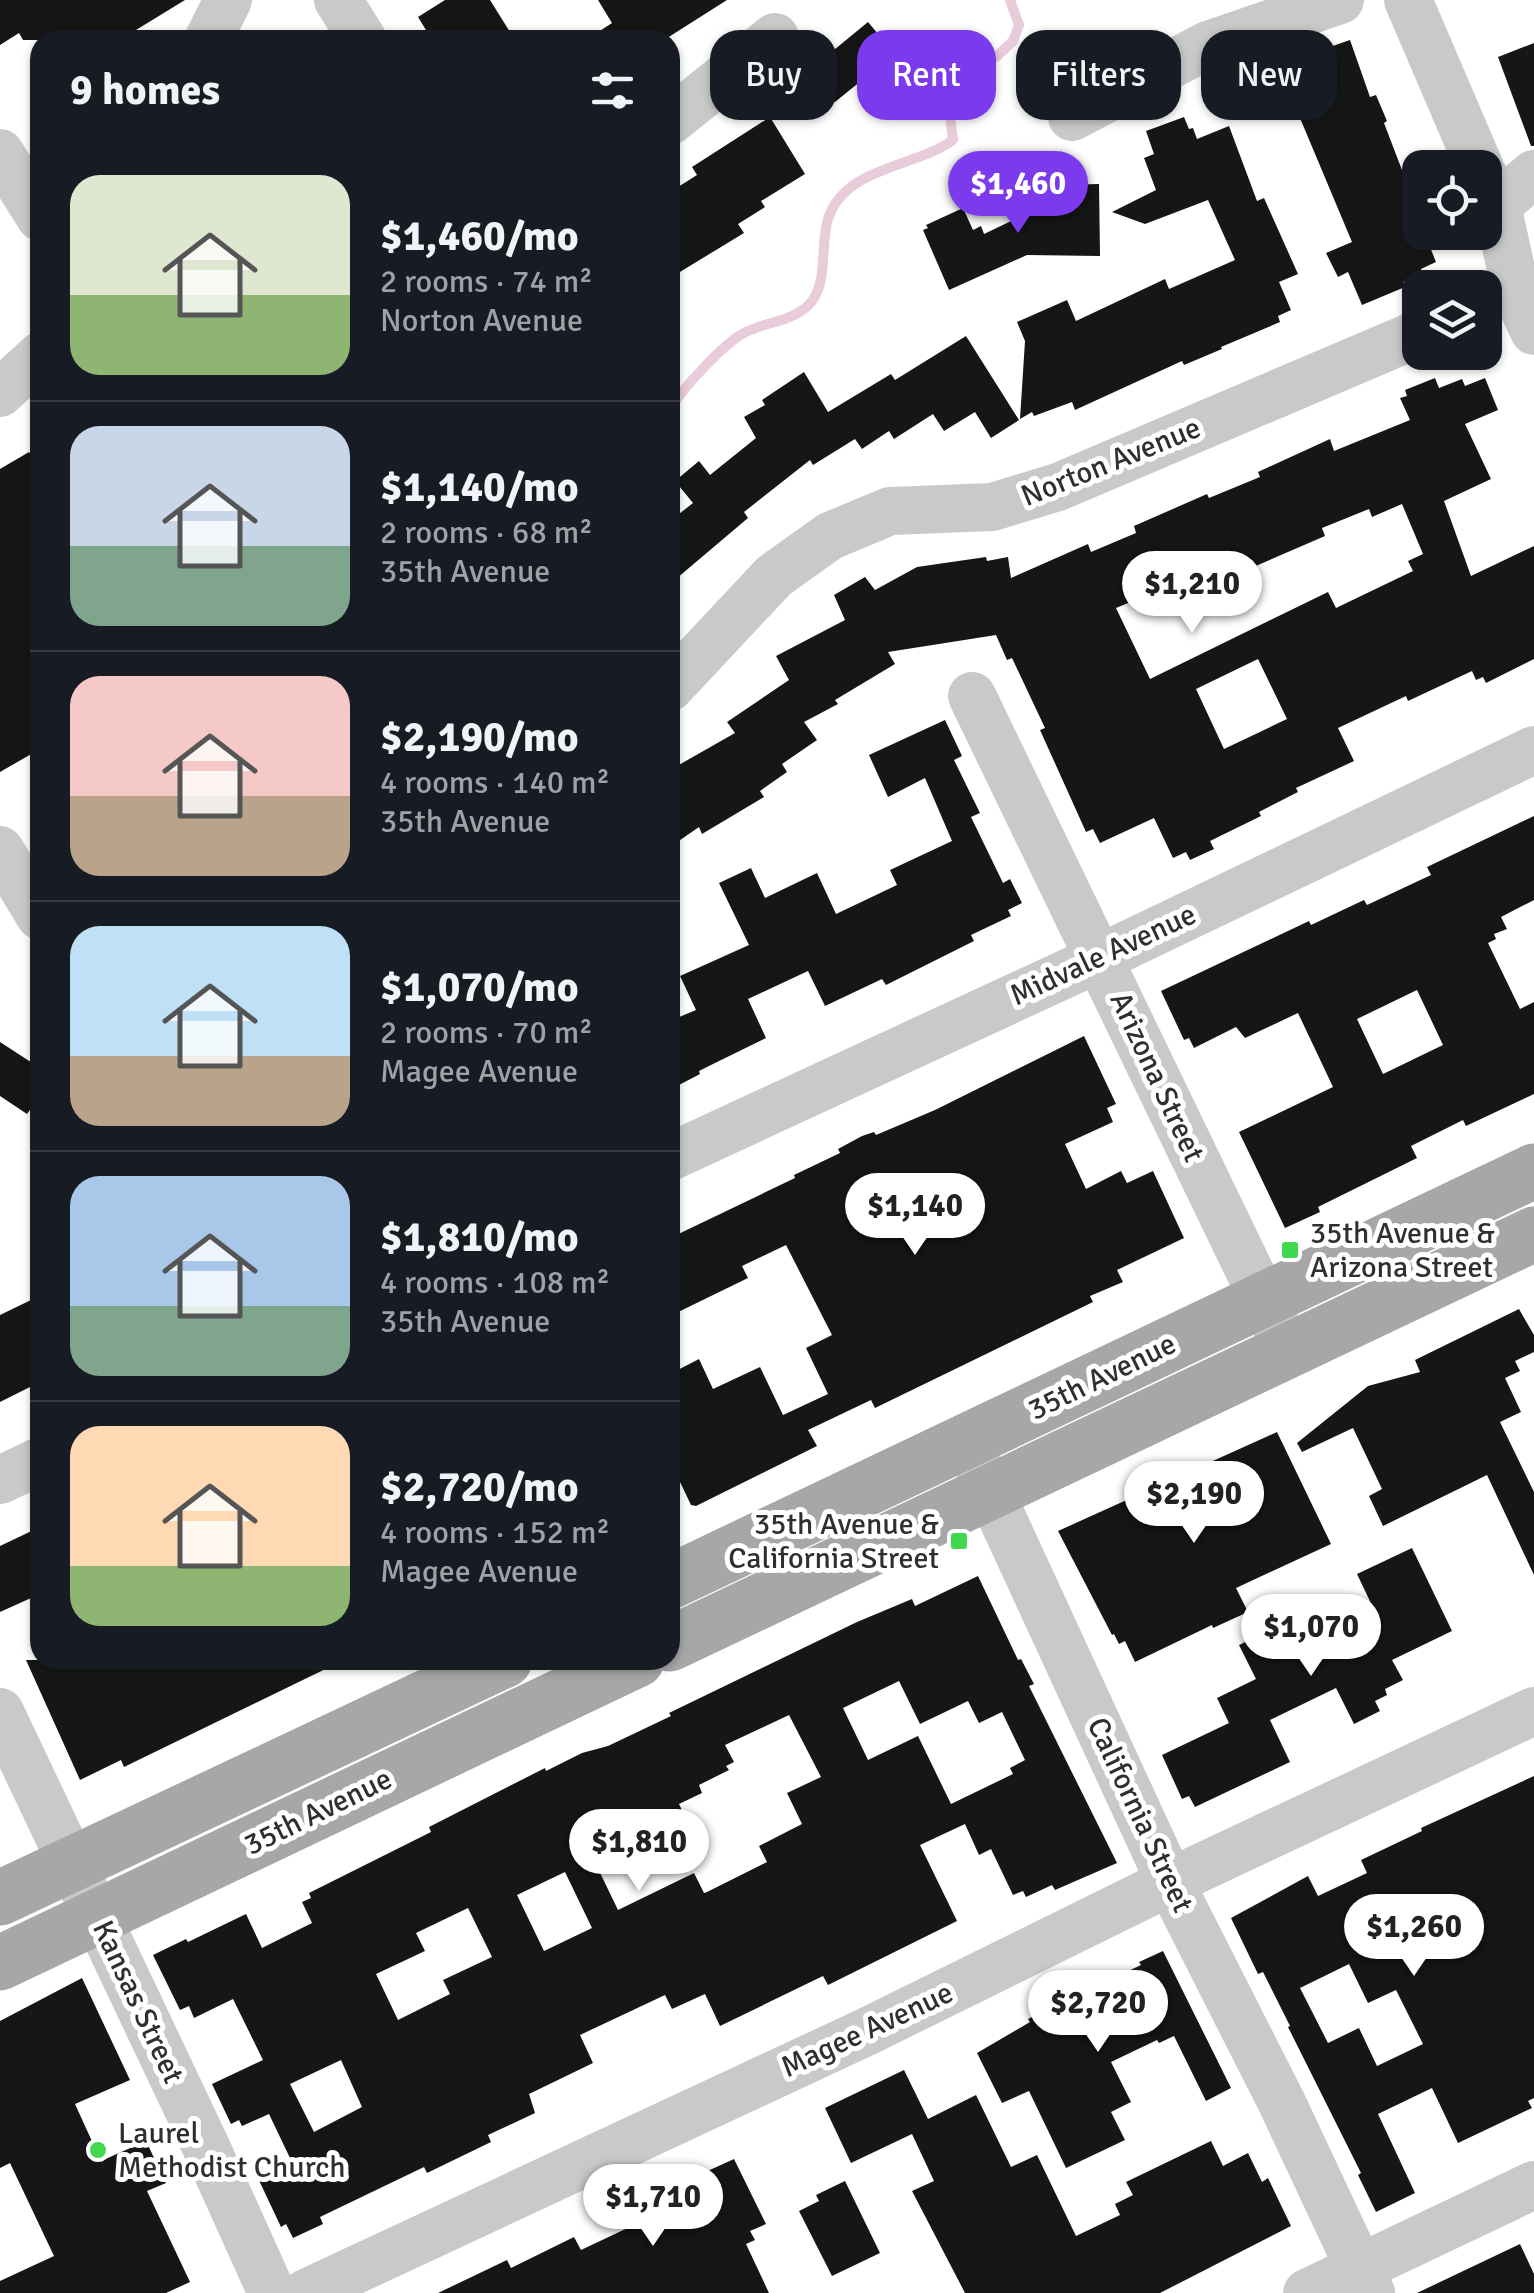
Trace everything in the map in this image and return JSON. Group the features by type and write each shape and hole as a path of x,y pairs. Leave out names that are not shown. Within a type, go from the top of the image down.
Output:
{"main road":[{"name":"35th Avenue","path":"680,1577 1534,1171"},
{"name":"35th Avenue","path":"682,1638 1534,1234"},
{"name":"35th Avenue","path":"0,1898 483,1670"},
{"name":"35th Avenue","path":"0,1963 616,1670"}],"street":[{"path":"213,30 228,0"},
{"path":"338,0 357,30"},
{"path":"1181,59 1208,45 1340,0"},
{"path":"1408,0 1474,150"},
{"path":"680,113 710,89"},
{"path":"0,154 30,202"},
{"path":"1502,180 1534,174"},
{"path":"1501,250 1512,309"},
{"name":"Norton Avenue","path":"680,676 774,576 830,536 890,512 992,508 1058,487 1402,341"},
{"path":"0,393 30,365"},
{"name":"Arizona Street","path":"972,696 1288,1350"},
{"name":"Midvale Avenue","path":"680,1152 1100,958 1534,750"},
{"path":"0,850 30,900"},
{"name":"California Street","path":"968,1442 1170,1882 1282,2104 1365,2281"},
{"path":"0,1480 30,1466"},
{"name":"Kansas Street","path":"0,1712 272,2293"},
{"name":"Magee Avenue","path":"306,2293 868,2031 1170,1882 1534,1712"},
{"path":"1307,2293 1365,2281 1534,2185"}],"building":[{"path":"0,0 185,0 136,30 30,30 30,40 23,40 19,33 0,45"},
{"path":"445,0 490,0 509,30 426,30 418,17"},
{"path":"598,0 727,0 680,30 601,30 612,23"},
{"path":"868,22 875,30 858,30"},
{"path":"857,31 857,84 837,100 837,47"},
{"path":"1350,40 1370,97 1376,95 1387,121 1384,123 1402,170 1402,250 1431,250 1436,262 1421,270 1402,270 1402,288 1362,305 1348,272 1338,277 1326,253 1352,242 1301,120 1337,120 1337,44"},
{"path":"1534,43 1534,146 1531,146 1498,57"},
{"path":"1184,117 1189,129 1193,128 1197,139 1229,126 1257,201 1264,198 1298,274 1279,282 1291,310 1278,316 1280,322 1222,349 1184,365 1182,361 1075,410 1072,402 1020,419 1025,341 1017,322 1067,300 1076,321 1165,279 1169,289 1235,260 1208,200 1145,224 1112,212 1156,190 1144,158 1154,154 1146,131"},
{"path":"765,120 772,120 805,174 761,201 765,207 738,224 744,233 680,272 680,186 697,175 692,167"},
{"path":"1099,184 1100,256 1027,255 949,290 923,230 928,228 926,225 963,208 973,230 981,226 984,234 1034,210 1034,203 1061,203 1060,185"},
{"path":"966,336 1019,420 991,438 975,412 944,431 933,414 894,439 889,431 862,449 855,439 813,465 810,460 744,512 748,518 680,576 680,513 693,503 680,487 680,477 699,461 710,475 756,438 744,417 765,405 762,400 804,372 828,412 891,374 895,380"},
{"path":"1435,378 1439,388 1462,379 1465,386 1485,378 1498,410 1465,424 1491,479 1444,501 1471,576 1534,546 1534,659 1486,683 1483,677 1476,680 1472,671 1338,728 1354,761 1296,788 1298,792 1259,812 1261,816 1210,841 1214,849 1190,860 1186,852 1173,858 1154,818 1100,843 1093,829 1086,832 1040,730 1045,728 1012,658 1007,660 996,635 888,652 895,664 835,700 838,704 804,722 817,740 782,764 787,772 760,791 764,797 702,834 699,827 680,840 680,764 735,733 727,722 789,680 776,656 845,620 834,595 865,577 875,590 917,567 1008,557 1011,578 1088,544 1091,552 1136,533 1134,526 1207,494 1209,498 1260,477 1258,472 1330,439 1334,451 1410,420 1400,398 1407,396 1405,390","holes":["1402,504 1423,554 1408,561 1413,571 1336,608 1328,592 1150,679 1116,608 1201,573 1207,587 1325,536 1322,528 1369,509 1372,517","1258,659 1287,719 1224,749 1196,689"]},
{"path":"30,453 30,755 0,772 0,469"},
{"path":"945,720 962,756 954,760 980,813 971,817 1003,883 1010,879 1022,903 1008,910 1011,916 971,935 974,941 886,985 882,979 825,1006 808,971 748,999 766,1038 680,1084 680,1017 696,1010 680,976 749,945 719,883 751,868 765,898 817,873 836,914 897,885 890,870 952,841 925,778 888,797 869,755"},
{"path":"1534,816 1534,900 1501,917 1507,929 1494,934 1496,939 1488,943 1520,1009 1534,1002 1534,1094 1466,1126 1463,1120 1411,1146 1417,1158 1318,1207 1320,1212 1285,1228 1239,1132 1333,1087 1298,1013 1245,1038 1236,1027 1194,1048 1189,1038 1184,1040 1161,991 1309,921 1311,925 1364,900 1367,905 1431,875 1427,867","holes":["1417,990 1443,1045 1383,1074 1357,1019"]},
{"path":"1084,1036 1116,1104 1107,1108 1113,1122 1065,1144 1086,1189 1121,1171 1127,1183 1153,1171 1184,1238 1117,1270 1123,1282 1090,1296 1093,1302 875,1408 871,1400 808,1430 817,1446 696,1506 691,1505 680,1482 680,1369 699,1359 713,1389 760,1367 783,1415 828,1394 806,1348 832,1335 786,1245 742,1266 748,1278 680,1311 680,1233 795,1178 794,1175 840,1153 838,1149 862,1136 874,1132 876,1135"},
{"path":"0,1042 30,1062 30,1110 27,1114 0,1096"},
{"path":"30,1300 30,1387 0,1402 0,1315"},
{"path":"1519,1309 1534,1335 1534,1352 1515,1361 1520,1371 1505,1378 1521,1412 1500,1422 1534,1492 1534,1575 1487,1475 1383,1526 1369,1496 1382,1489 1353,1428 1302,1452 1297,1443 1368,1386 1420,1372 1415,1360"},
{"path":"1277,1432 1331,1544 1236,1588 1248,1612 1135,1662 1125,1641 1119,1644 1112,1635 1058,1531"},
{"path":"30,1532 30,1598 0,1612 0,1546"},
{"path":"1412,1548 1452,1631 1392,1660 1403,1680 1385,1689 1387,1695 1375,1701 1380,1711 1354,1724 1336,1688 1270,1720 1290,1762 1195,1807 1189,1796 1182,1799 1162,1755 1229,1723 1217,1698 1256,1679 1239,1645 1306,1614 1309,1621 1317,1618 1328,1640 1377,1616 1357,1574"},
{"path":"978,1576 1018,1660 1021,1659 1034,1684 1029,1686 1117,1863 1055,1890 1052,1885 1026,1897 1023,1891 1013,1895 991,1849 979,1855 965,1824 920,1845 957,1921 828,1985 823,1976 720,2026 705,1994 672,2009 665,1995 580,2035 593,2063 529,2094 535,2113 488,2135 491,2142 427,2173 424,2167 320,2217 323,2224 293,2238 286,2224 281,2227 256,2174 290,2158 269,2114 242,2126 239,2120 231,2124 212,2084 263,2060 233,1999 194,2018 189,2006 180,2010 153,1955 246,1914 262,1948 312,1923 302,1902 311,1898 309,1893 431,1832 429,1827 545,1768 546,1771 582,1753 608,1746 671,1716 669,1713 857,1622 912,1599 915,1606","holes":["899,1681 920,1724 968,1701 979,1723 1002,1712 1025,1760 1010,1768 1013,1774 951,1804 918,1736 868,1760 843,1708","789,1715 821,1777 787,1793 802,1824 759,1846 767,1862 707,1892 704,1893 694,1873 618,1910 590,1852 653,1821 668,1852 696,1839 679,1804 702,1793 699,1785 729,1770 726,1766 734,1762 725,1745","565,1872 592,1928 544,1951 517,1895","468,1908 492,1957 443,1980 450,1994 398,2020 376,1974 425,1951 416,1933","341,2060 362,2107 314,2132 290,2084"]},
{"path":"30,1670 323,1670 124,1767 121,1760 80,1780"},
{"path":"1534,1776 1534,2098 1528,2101 1532,2108 1458,2143 1432,2088 1378,2114 1415,2193 1376,2212 1290,2026 1263,1972 1258,1974 1231,1918 1308,1876 1318,1896 1367,1873 1361,1860 1422,1831 1421,1828","holes":["1349,1964 1368,2003 1396,1990 1423,2044 1377,2066 1359,2028 1328,2043 1300,1988"]},
{"path":"1163,1951 1231,2088 1206,2101 1174,2036 1111,2062 1131,2102 1111,2112 1125,2140 1066,2168 1029,2091 1002,2103 977,2053 1030,2022 1028,2019"},
{"path":"82,1978 130,2080 75,2104 101,2161 146,2141 166,2183 147,2191 190,2282 166,2293 0,2293 0,2281 54,2256 10,2163 0,2168 0,2021"},
{"path":"904,2070 928,2119 976,2095 1011,2167 1037,2155 1076,2236 1120,2215 1115,2204 1133,2195 1126,2182 1211,2141 1223,2166 1248,2153 1262,2182 1268,2178 1291,2226 1160,2293 965,2293 912,2191 934,2181 912,2134 851,2163 825,2108"},
{"path":"734,2159 766,2224 750,2231 755,2240 746,2244 769,2293 438,2293 507,2260 511,2268 574,2237 581,2250 653,2216 647,2203 657,2194"},
{"path":"845,2181 880,2253 832,2276 799,2211 819,2201 816,2195"},
{"path":"1520,2244 1534,2274 1534,2293 1417,2293"}],"waterway":[{"path":"680,395 735,338 798,313 812,301 820,283 828,219 849,188 953,140 950,115 929,65 935,52 952,47 996,57 1013,41 1019,25 1010,0"}],"place":[{"name":"35th Avenue & Arizona Street","path":"1290,1250"},
{"name":"35th Avenue & California Street","path":"959,1541"},
{"name":"Laurel Methodist Church","path":"98,2150"}]}
